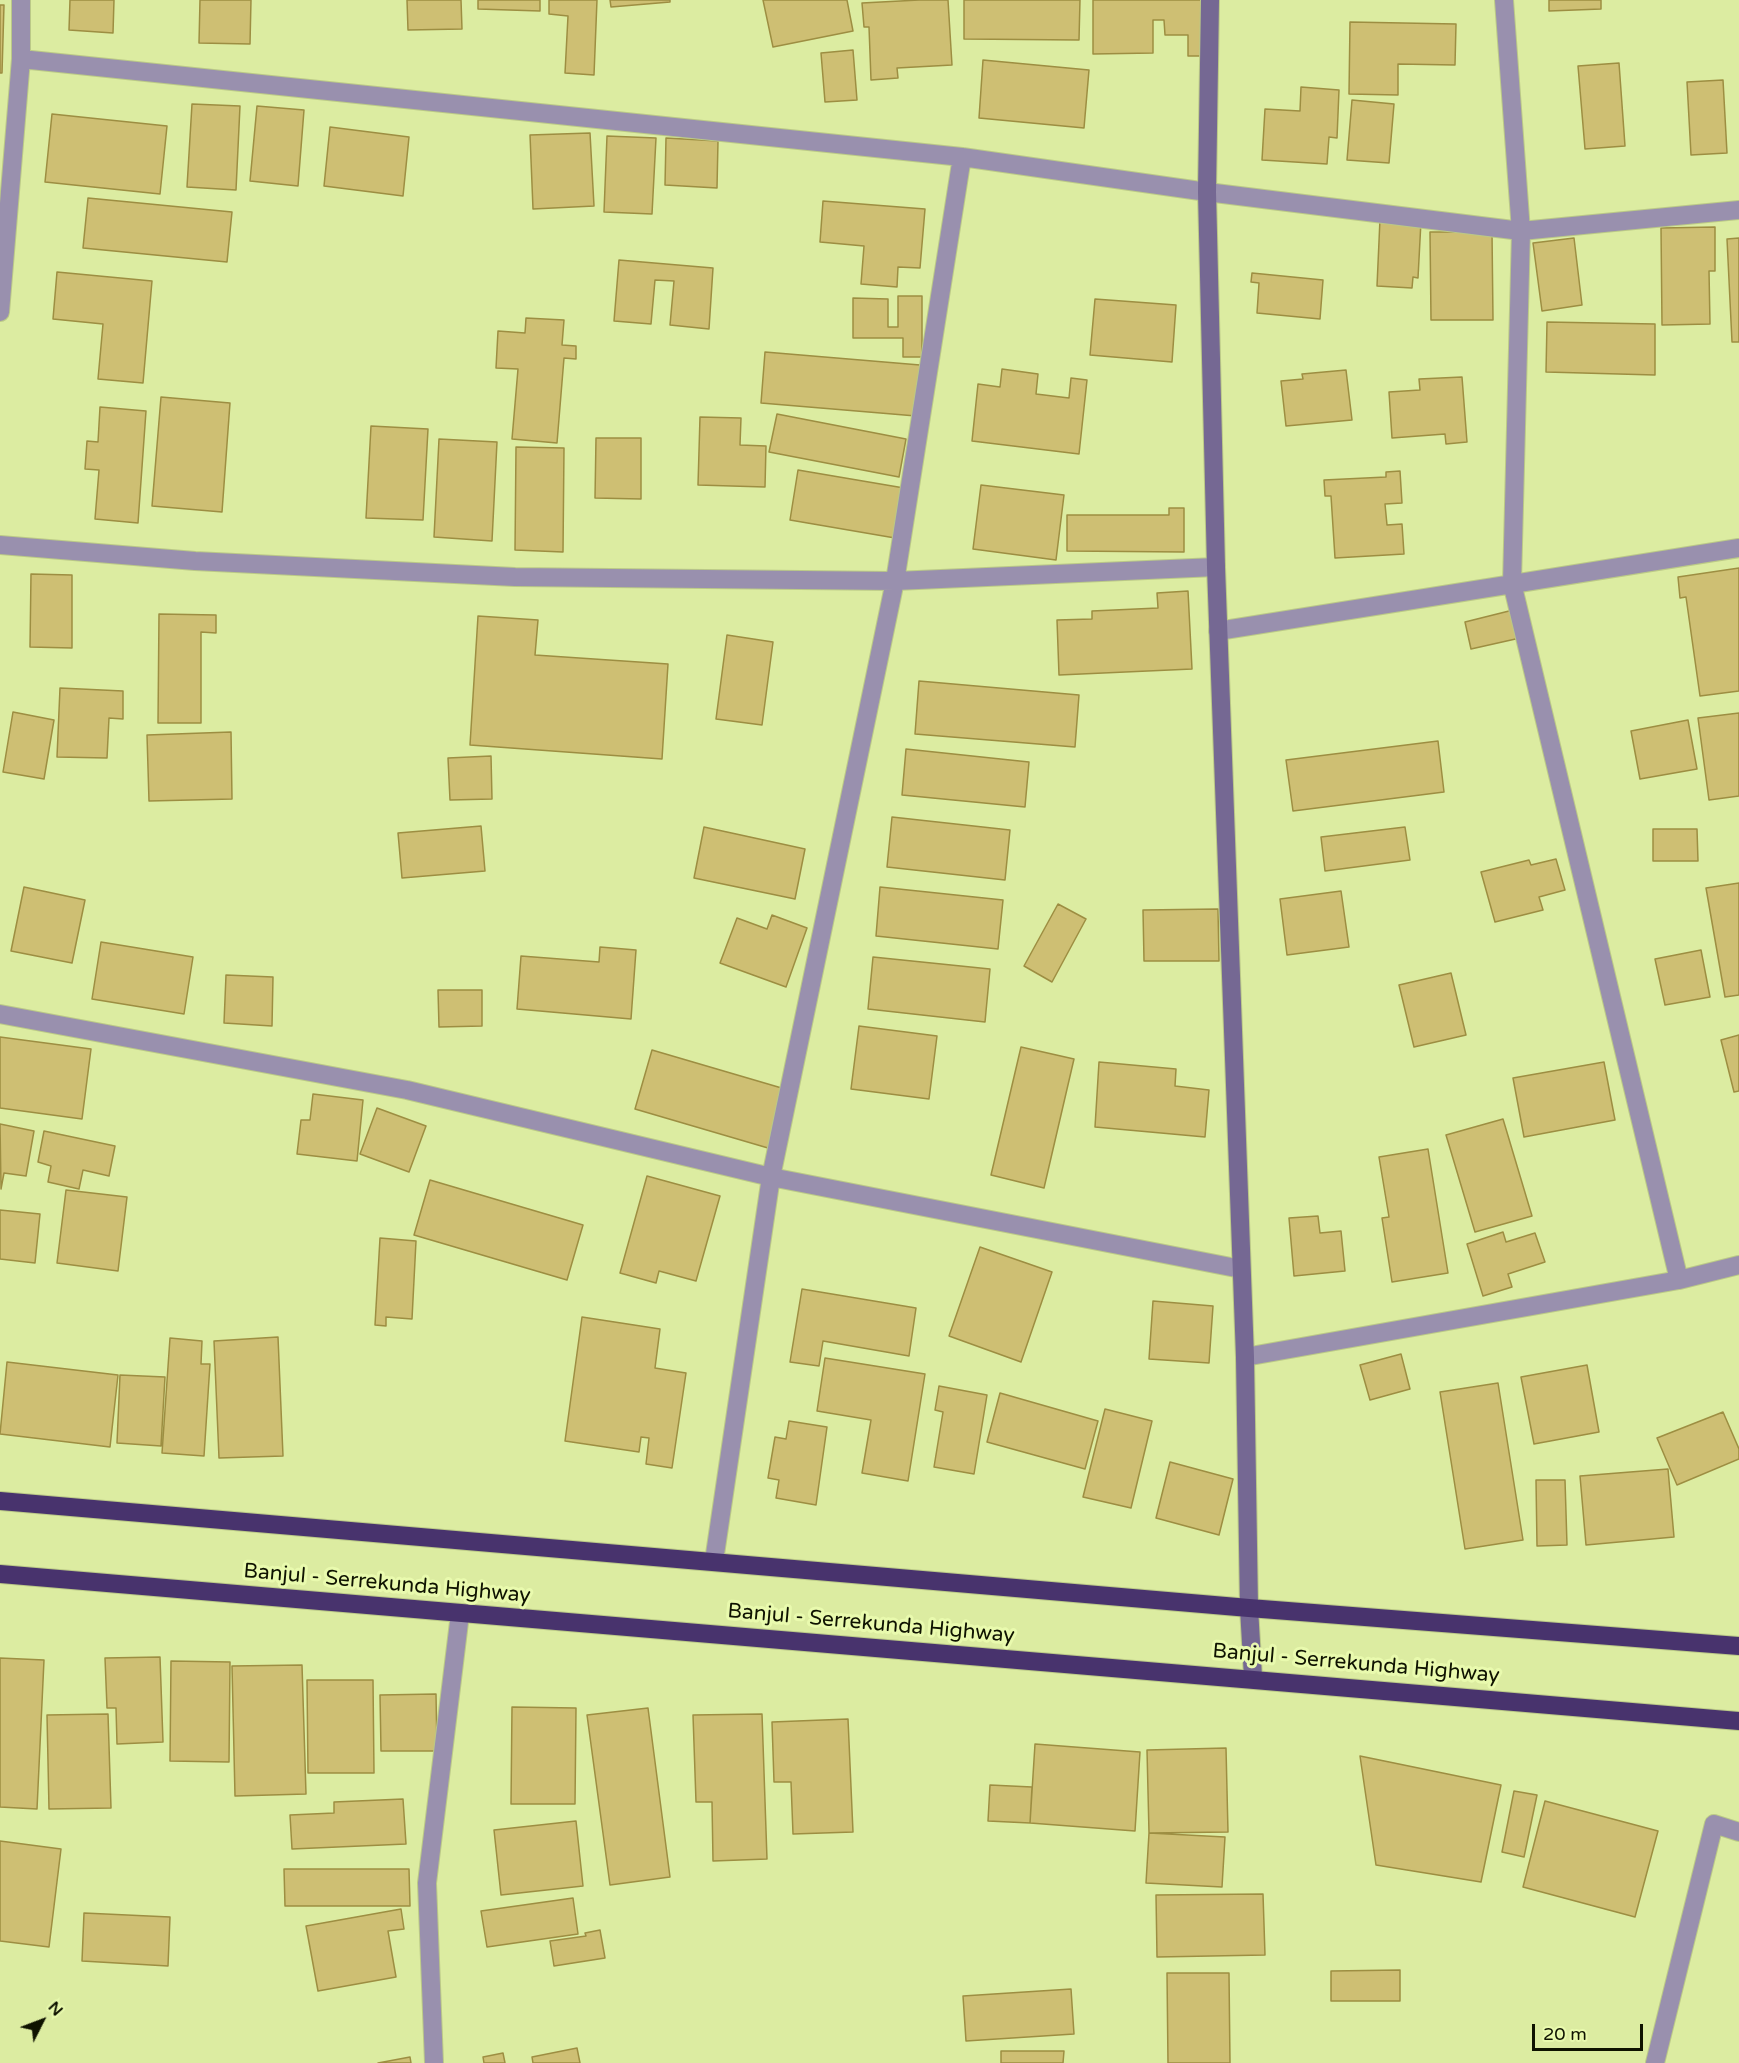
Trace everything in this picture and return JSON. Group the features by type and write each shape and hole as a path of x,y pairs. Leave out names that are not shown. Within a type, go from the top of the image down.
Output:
{"highway":[{"path":"0,1501 1249,1608 1739,1646"},
{"name":"Banjul - Serrekunda Highway","path":"0,1574 460,1614 1253,1677 1739,1720"}],"street":[{"path":"0,312 21,59 21,0"},
{"path":"1210,0 1207,192 1216,567 1245,1357 1249,1608 1253,1677"},
{"path":"1504,0 1521,231 1512,583 1679,1280"},
{"path":"21,59 962,157 1207,192 1521,231 1739,210"},
{"path":"714,1561 771,1177 895,581 962,157"},
{"path":"0,545 195,561 515,577 895,581 1216,567"},
{"path":"1218,632 1739,548"},
{"path":"0,1014 407,1090 771,1177 1241,1269"},
{"path":"1245,1357 1679,1280 1739,1264"},
{"path":"434,2063 427,1883 460,1614"},
{"path":"1655,2063 1714,1824 1739,1832"}],"building":[{"path":"70,0 114,0 113,33 69,30"},
{"path":"200,0 251,0 250,44 199,43"},
{"path":"407,0 461,0 462,29 408,30"},
{"path":"478,0 540,0 540,11 478,9"},
{"path":"549,0 597,0 594,75 565,73 568,16 549,14"},
{"path":"610,0 670,0 670,2 611,7"},
{"path":"763,0 847,0 853,31 773,47"},
{"path":"948,0 952,65 897,68 898,78 871,80 869,27 864,27 862,3"},
{"path":"964,0 1080,0 1079,40 964,39"},
{"path":"1093,0 1202,0 1203,56 1188,56 1188,35 1165,35 1164,20 1153,20 1153,53 1093,54"},
{"path":"1549,0 1601,0 1601,9 1549,11"},
{"path":"0,5 4,5 2,73 0,73"},
{"path":"1350,22 1456,24 1455,65 1398,64 1398,95 1349,94"},
{"path":"853,50 857,100 825,102 821,53"},
{"path":"983,60 1089,70 1084,128 979,118"},
{"path":"1619,63 1625,146 1585,149 1578,66"},
{"path":"1723,80 1727,153 1691,155 1687,82"},
{"path":"1301,87 1339,90 1337,138 1329,137 1327,164 1262,160 1265,109 1300,111"},
{"path":"1352,100 1394,104 1389,163 1347,160"},
{"path":"192,104 240,106 236,190 187,187"},
{"path":"257,106 304,110 298,186 250,181"},
{"path":"52,114 167,126 160,194 45,182"},
{"path":"330,127 409,137 403,196 324,186"},
{"path":"590,133 594,206 533,209 530,135"},
{"path":"607,136 656,138 652,214 604,212"},
{"path":"666,138 718,141 717,188 665,185"},
{"path":"88,198 232,212 227,262 83,248"},
{"path":"823,201 925,209 920,268 898,267 897,287 861,284 864,246 820,242"},
{"path":"1380,219 1421,221 1418,278 1413,277 1412,288 1377,286"},
{"path":"1715,227 1715,271 1709,271 1710,324 1662,325 1661,228"},
{"path":"1430,232 1492,232 1493,320 1431,320"},
{"path":"1574,238 1582,305 1542,311 1533,243"},
{"path":"1739,238 1739,342 1732,342 1727,239"},
{"path":"619,260 713,268 709,329 670,325 674,281 655,280 651,324 614,321"},
{"path":"57,272 152,281 143,383 98,379 103,324 53,319"},
{"path":"1252,273 1323,280 1320,319 1257,313 1259,283 1251,282"},
{"path":"898,296 922,296 922,357 903,357 903,338 853,338 853,298 888,299 888,327 898,327"},
{"path":"1095,299 1176,305 1172,362 1090,355"},
{"path":"526,318 564,320 562,345 576,346 576,359 564,358 557,443 512,439 518,369 496,368 498,331 525,333"},
{"path":"1547,322 1655,324 1655,375 1546,372"},
{"path":"765,352 920,365 916,416 761,403"},
{"path":"1002,369 1038,374 1036,394 1069,398 1071,378 1087,380 1079,454 972,441 978,384 1000,387"},
{"path":"1346,370 1352,420 1286,426 1281,381 1303,379 1302,374"},
{"path":"1462,377 1467,442 1446,444 1445,434 1392,438 1389,392 1420,390 1419,379"},
{"path":"161,397 230,403 222,512 152,506"},
{"path":"100,407 146,411 138,523 95,519 99,470 85,469 87,441 98,442"},
{"path":"777,414 906,439 899,477 769,452"},
{"path":"700,417 741,418 740,445 766,446 765,487 698,485"},
{"path":"371,426 428,429 423,520 366,518"},
{"path":"596,438 641,438 641,499 595,498"},
{"path":"439,439 497,442 492,541 434,537"},
{"path":"516,447 564,448 563,552 515,550"},
{"path":"798,470 904,488 895,538 790,520"},
{"path":"1400,471 1402,503 1385,504 1387,525 1402,524 1404,554 1335,558 1331,496 1325,496 1324,480 1386,477 1386,472"},
{"path":"981,485 1064,495 1056,560 973,549"},
{"path":"1169,508 1184,508 1184,552 1067,551 1067,515 1169,515"},
{"path":"1739,568 1739,691 1700,696 1686,597 1680,598 1678,577"},
{"path":"31,574 72,575 72,648 30,647"},
{"path":"1188,591 1192,669 1059,675 1057,620 1092,619 1092,611 1158,608 1157,593"},
{"path":"1513,610 1520,638 1471,649 1465,622"},
{"path":"159,614 216,615 216,633 201,632 201,723 158,723"},
{"path":"478,616 538,620 535,655 668,664 662,759 470,745"},
{"path":"727,635 773,642 762,725 716,719"},
{"path":"919,681 1079,695 1075,747 915,734"},
{"path":"60,688 123,691 123,719 109,718 107,758 57,757"},
{"path":"13,712 54,720 44,779 3,772"},
{"path":"1739,713 1739,796 1709,800 1698,718"},
{"path":"1688,720 1697,769 1640,779 1631,731"},
{"path":"231,732 232,799 149,801 147,735"},
{"path":"1438,741 1444,792 1293,811 1286,760"},
{"path":"906,749 1029,762 1025,807 902,795"},
{"path":"491,756 492,799 450,800 448,758"},
{"path":"892,817 1010,830 1005,880 887,867"},
{"path":"481,826 485,871 402,878 398,833"},
{"path":"704,827 805,849 795,899 694,878"},
{"path":"1405,827 1410,860 1325,871 1321,837"},
{"path":"1653,829 1697,829 1698,861 1653,861"},
{"path":"1556,859 1565,890 1539,897 1543,910 1495,922 1481,872 1529,860 1531,865"},
{"path":"1739,883 1739,995 1725,997 1706,888"},
{"path":"24,887 85,900 72,963 11,951"},
{"path":"880,887 1003,900 998,949 876,936"},
{"path":"1341,891 1349,947 1287,955 1280,899"},
{"path":"1058,904 1086,919 1052,982 1024,966"},
{"path":"1218,909 1219,961 1144,961 1143,910"},
{"path":"772,915 807,928 786,987 720,963 737,918 767,929"},
{"path":"101,942 193,957 184,1014 92,999"},
{"path":"600,947 636,950 631,1019 517,1009 521,956 599,962"},
{"path":"1701,950 1710,997 1665,1005 1655,959"},
{"path":"873,957 990,969 985,1022 868,1009"},
{"path":"1451,973 1466,1035 1414,1047 1399,985"},
{"path":"226,975 273,977 272,1026 224,1023"},
{"path":"438,990 482,990 482,1026 439,1027"},
{"path":"859,1026 937,1036 929,1099 851,1089"},
{"path":"1739,1035 1739,1091 1734,1092 1721,1040"},
{"path":"0,1037 91,1049 82,1119 0,1108"},
{"path":"1021,1047 1074,1059 1044,1188 991,1175"},
{"path":"652,1050 785,1089 768,1148 635,1109"},
{"path":"1099,1062 1176,1069 1175,1086 1209,1090 1205,1137 1095,1127"},
{"path":"1604,1062 1615,1120 1524,1137 1513,1078"},
{"path":"313,1094 363,1100 357,1161 297,1154 301,1120 310,1120"},
{"path":"377,1108 426,1126 409,1172 360,1154"},
{"path":"1503,1119 1532,1216 1475,1232 1446,1135"},
{"path":"0,1124 34,1131 26,1176 4,1173 1,1189"},
{"path":"44,1131 115,1146 109,1176 83,1170 79,1189 48,1182 51,1166 38,1162"},
{"path":"1428,1149 1448,1273 1392,1282 1382,1218 1389,1217 1379,1157"},
{"path":"647,1176 720,1196 696,1281 659,1271 656,1283 620,1273"},
{"path":"430,1180 583,1225 567,1280 414,1235"},
{"path":"66,1190 127,1197 118,1271 57,1263"},
{"path":"0,1210 40,1214 35,1263 0,1259"},
{"path":"1318,1216 1320,1233 1341,1231 1345,1271 1294,1276 1289,1218"},
{"path":"1503,1232 1506,1242 1535,1233 1545,1262 1508,1274 1512,1287 1483,1296 1467,1244"},
{"path":"380,1238 416,1241 412,1319 386,1317 386,1326 375,1325"},
{"path":"980,1247 1052,1272 1021,1362 949,1336"},
{"path":"802,1289 916,1308 909,1356 823,1341 819,1366 790,1362"},
{"path":"1153,1301 1213,1306 1209,1363 1149,1359"},
{"path":"582,1317 660,1329 655,1368 686,1373 672,1468 646,1464 649,1438 641,1437 639,1452 565,1441"},
{"path":"278,1337 283,1456 219,1458 214,1341"},
{"path":"170,1338 202,1341 201,1364 210,1364 204,1456 162,1453"},
{"path":"1401,1354 1410,1389 1370,1400 1360,1365"},
{"path":"825,1358 925,1374 908,1481 862,1473 871,1420 817,1411"},
{"path":"7,1362 118,1375 110,1447 0,1434"},
{"path":"1587,1365 1599,1432 1534,1444 1521,1377"},
{"path":"120,1375 165,1377 161,1446 117,1443"},
{"path":"1498,1383 1523,1540 1465,1549 1440,1392"},
{"path":"939,1386 987,1395 974,1474 934,1467 943,1412 935,1410"},
{"path":"1000,1393 1098,1421 1085,1469 987,1442"},
{"path":"1105,1409 1152,1421 1131,1508 1083,1497"},
{"path":"1723,1412 1739,1449 1739,1459 1677,1485 1657,1438"},
{"path":"789,1421 827,1427 816,1505 776,1498 779,1480 768,1478 775,1437 786,1439"},
{"path":"1170,1462 1233,1479 1219,1535 1156,1518"},
{"path":"1668,1469 1674,1537 1586,1545 1580,1476"},
{"path":"1536,1480 1565,1480 1567,1545 1537,1546"},
{"path":"160,1657 163,1742 117,1744 116,1708 107,1708 105,1658"},
{"path":"0,1658 44,1660 37,1809 0,1807"},
{"path":"171,1661 230,1662 229,1762 170,1761"},
{"path":"302,1665 306,1794 235,1796 232,1666"},
{"path":"307,1680 373,1680 374,1773 308,1773"},
{"path":"436,1694 437,1751 381,1751 380,1695"},
{"path":"512,1707 576,1708 575,1804 511,1804"},
{"path":"648,1708 670,1877 610,1885 587,1715"},
{"path":"108,1714 111,1808 49,1809 47,1715"},
{"path":"762,1714 767,1859 713,1861 712,1802 696,1802 693,1715"},
{"path":"848,1719 853,1832 793,1834 791,1782 774,1782 772,1722"},
{"path":"1035,1744 1140,1752 1135,1831 1030,1823"},
{"path":"1226,1748 1228,1832 1149,1833 1147,1750"},
{"path":"1360,1756 1501,1785 1481,1882 1376,1865"},
{"path":"990,1785 1032,1787 1030,1823 988,1821"},
{"path":"1514,1791 1537,1795 1524,1857 1502,1852"},
{"path":"403,1799 406,1844 292,1849 290,1815 334,1813 334,1802"},
{"path":"1545,1801 1658,1831 1635,1917 1523,1887"},
{"path":"576,1821 583,1886 501,1895 494,1830"},
{"path":"1149,1833 1225,1837 1222,1887 1146,1883"},
{"path":"0,1841 61,1849 49,1947 0,1941"},
{"path":"284,1869 409,1869 410,1906 285,1906"},
{"path":"1263,1894 1265,1955 1157,1957 1156,1895"},
{"path":"573,1898 578,1934 487,1947 481,1911"},
{"path":"401,1909 404,1929 388,1931 396,1977 318,1991 306,1926"},
{"path":"84,1913 170,1917 168,1966 82,1961"},
{"path":"600,1930 605,1958 554,1966 550,1941 586,1936 585,1933"},
{"path":"1400,1970 1400,2001 1331,2001 1331,1971"},
{"path":"1167,1973 1229,1973 1230,2063 1168,2063"},
{"path":"1071,1989 1074,2034 966,2041 963,1996"},
{"path":"577,2048 580,2063 533,2063 532,2057"},
{"path":"1001,2051 1064,2051 1063,2063 1001,2063"},
{"path":"503,2053 505,2063 484,2063 483,2057"},
{"path":"410,2057 411,2063 378,2063"}]}
